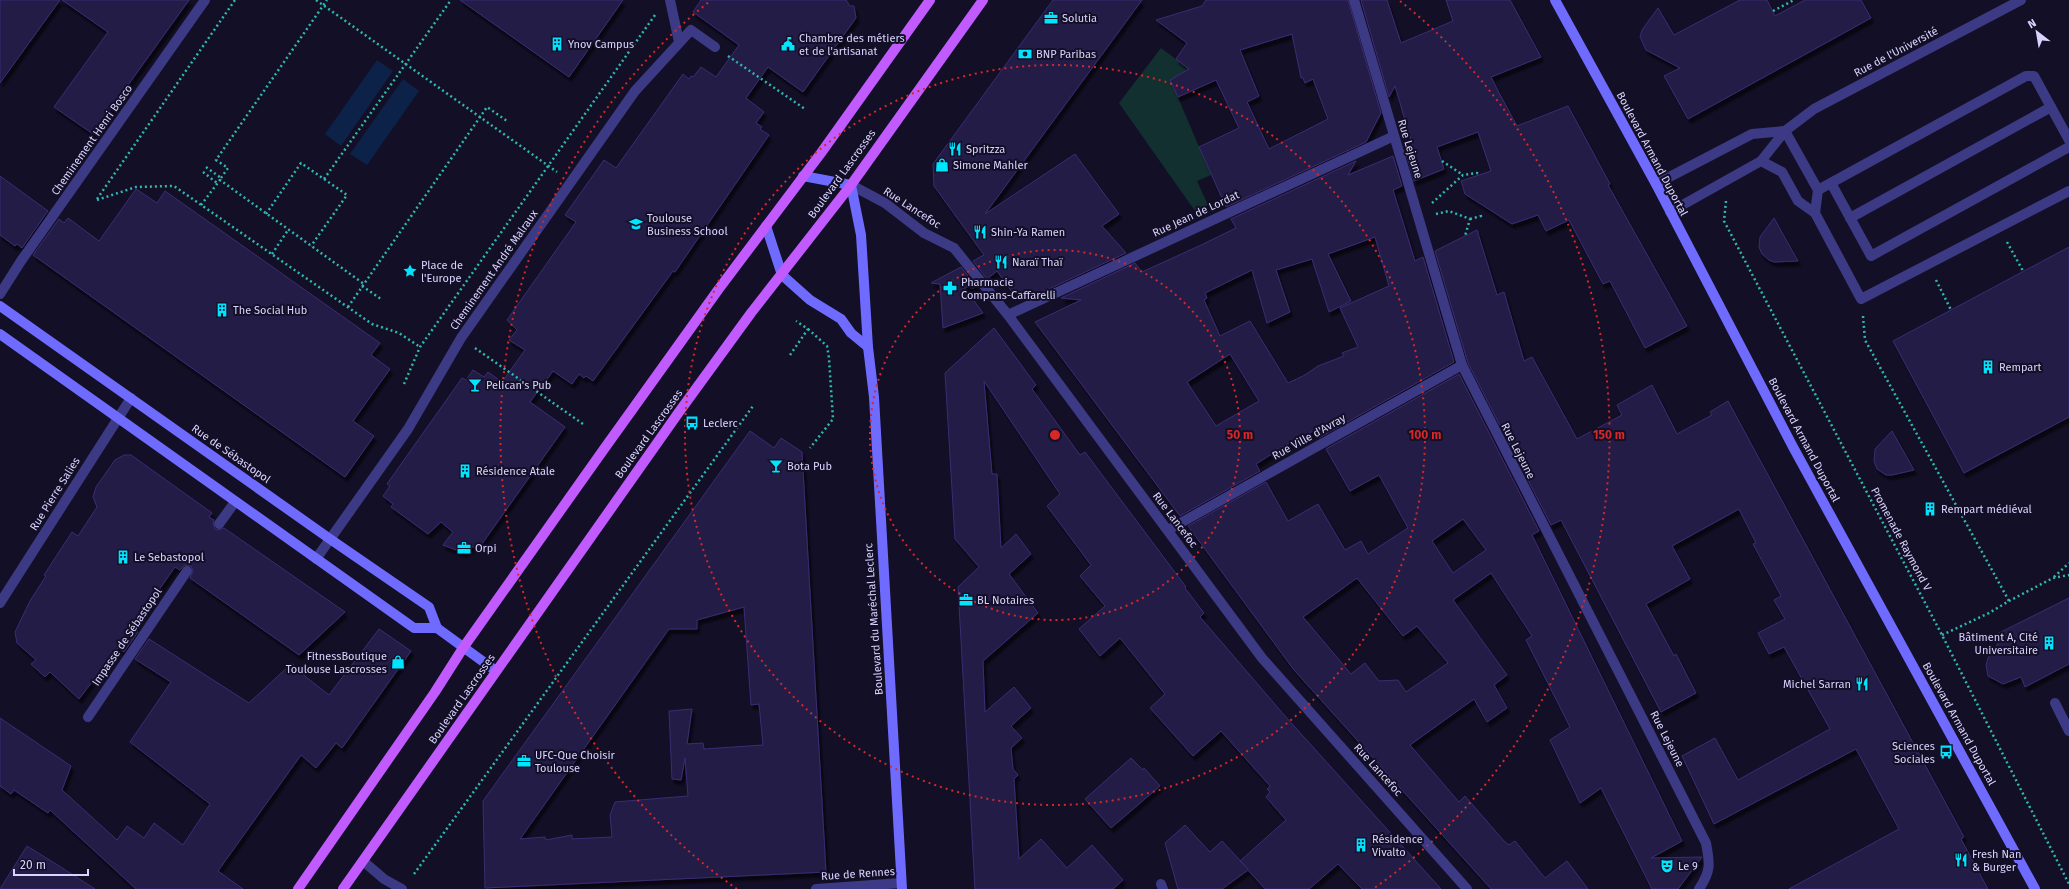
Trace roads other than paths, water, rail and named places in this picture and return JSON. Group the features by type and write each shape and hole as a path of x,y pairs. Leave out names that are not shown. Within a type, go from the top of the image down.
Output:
{"main road":[{"path":"298,889 436,692 463,648 709,302 803,176 930,0"},
{"name":"Boulevard Lascrosses","path":"343,889 679,412 751,313 851,185 983,0"}],"street":[{"name":"Cheminement Henri Bosco","path":"0,294 25,255 205,0"},
{"path":"670,0 679,42"},
{"name":"Rue Lejeune","path":"1354,0 1462,365 1706,843 1710,863 1707,877 1699,889"},
{"name":"Boulevard Armand Duportal","path":"1555,0 1656,184 1793,447 2035,889"},
{"name":"Rue de l'Université","path":"1670,212 1761,161 1785,130 1814,109 2022,0"},
{"name":"Cheminement André Malraux","path":"316,560 408,429 461,338 635,91 691,30 715,47"},
{"path":"1818,190 2026,76 2034,76 2069,140"},
{"path":"1850,218 2051,107"},
{"path":"1785,130 1818,190 1815,213"},
{"name":"Rue de l'Université","path":"1656,184 1752,134 1785,130"},
{"name":"Rue Jean de Lordat","path":"1008,315 1394,136"},
{"path":"1831,183 1871,256 2069,147"},
{"path":"1761,161 1782,172 1798,201 1815,213 1861,300 2069,191"},
{"path":"803,176 851,185"},
{"name":"Rue Lancefoc","path":"851,185 885,204 924,233 954,248 1008,315 1262,658 1467,889"},
{"name":"Boulevard du Maréchal Leclerc","path":"851,185 861,235 868,347 874,397 902,886"},
{"path":"766,226 782,275 810,300 841,319 851,333 868,347"},
{"name":"Rue de Sébastopol","path":"0,306 429,607 437,628"},
{"path":"0,334 316,560 414,628 437,628 496,671"},
{"name":"Rue Ville d'Avray","path":"1168,530 1462,365"},
{"name":"Rue Pierre Salies","path":"0,603 131,398"},
{"path":"219,524 235,502"},
{"name":"Impasse de Sébastopol","path":"88,717 187,571"},
{"path":"2055,703 2069,731"},
{"path":"363,861 384,879 402,889"},
{"name":"Rue de Rennes","path":"816,889 902,886"}],"water":[{"path":"377,60 393,71 341,146 325,134"},
{"path":"403,79 419,91 367,165 350,154"}],"place":[{"name":"Solutia","path":"1051,18"},
{"name":"Ynov Campus","path":"557,44"},
{"name":"Chambre des métiers et de l'artisanat","path":"788,44"},
{"name":"BNP Paribas","path":"1025,54"},
{"name":"Spritzza","path":"955,149"},
{"name":"Simone Mahler","path":"942,165"},
{"name":"Toulouse Business School","path":"636,224"},
{"name":"Shin-Ya Ramen","path":"980,232"},
{"name":"Naraï Thaï","path":"1001,262"},
{"name":"Place de l'Europe","path":"410,271"},
{"name":"Pharmacie Compans-Caffarelli","path":"950,288"},
{"name":"The Social Hub","path":"222,310"},
{"name":"Rempart","path":"1988,367"},
{"name":"Pelican's Pub","path":"475,385"},
{"name":"Leclerc","path":"692,423"},
{"name":"Bota Pub","path":"776,466"},
{"name":"Résidence Atale","path":"465,471"},
{"name":"Rempart médiéval","path":"1930,509"},
{"name":"Orpi","path":"464,548"},
{"name":"Le Sebastopol","path":"123,557"},
{"name":"BL Notaires","path":"966,600"},
{"name":"Bâtiment A, Cité Universitaire","path":"2049,643"},
{"name":"FitnessBoutique Toulouse Lascrosses","path":"398,662"},
{"name":"Michel Sarran","path":"1862,684"},
{"name":"Sciences Sociales","path":"1946,752"},
{"name":"UFC-Que Choisir Toulouse","path":"524,761"},
{"name":"Résidence Vivalto","path":"1361,845"},
{"name":"Fresh Nan & Burger","path":"1961,860"},
{"name":"Le 9","path":"1667,866"}]}
